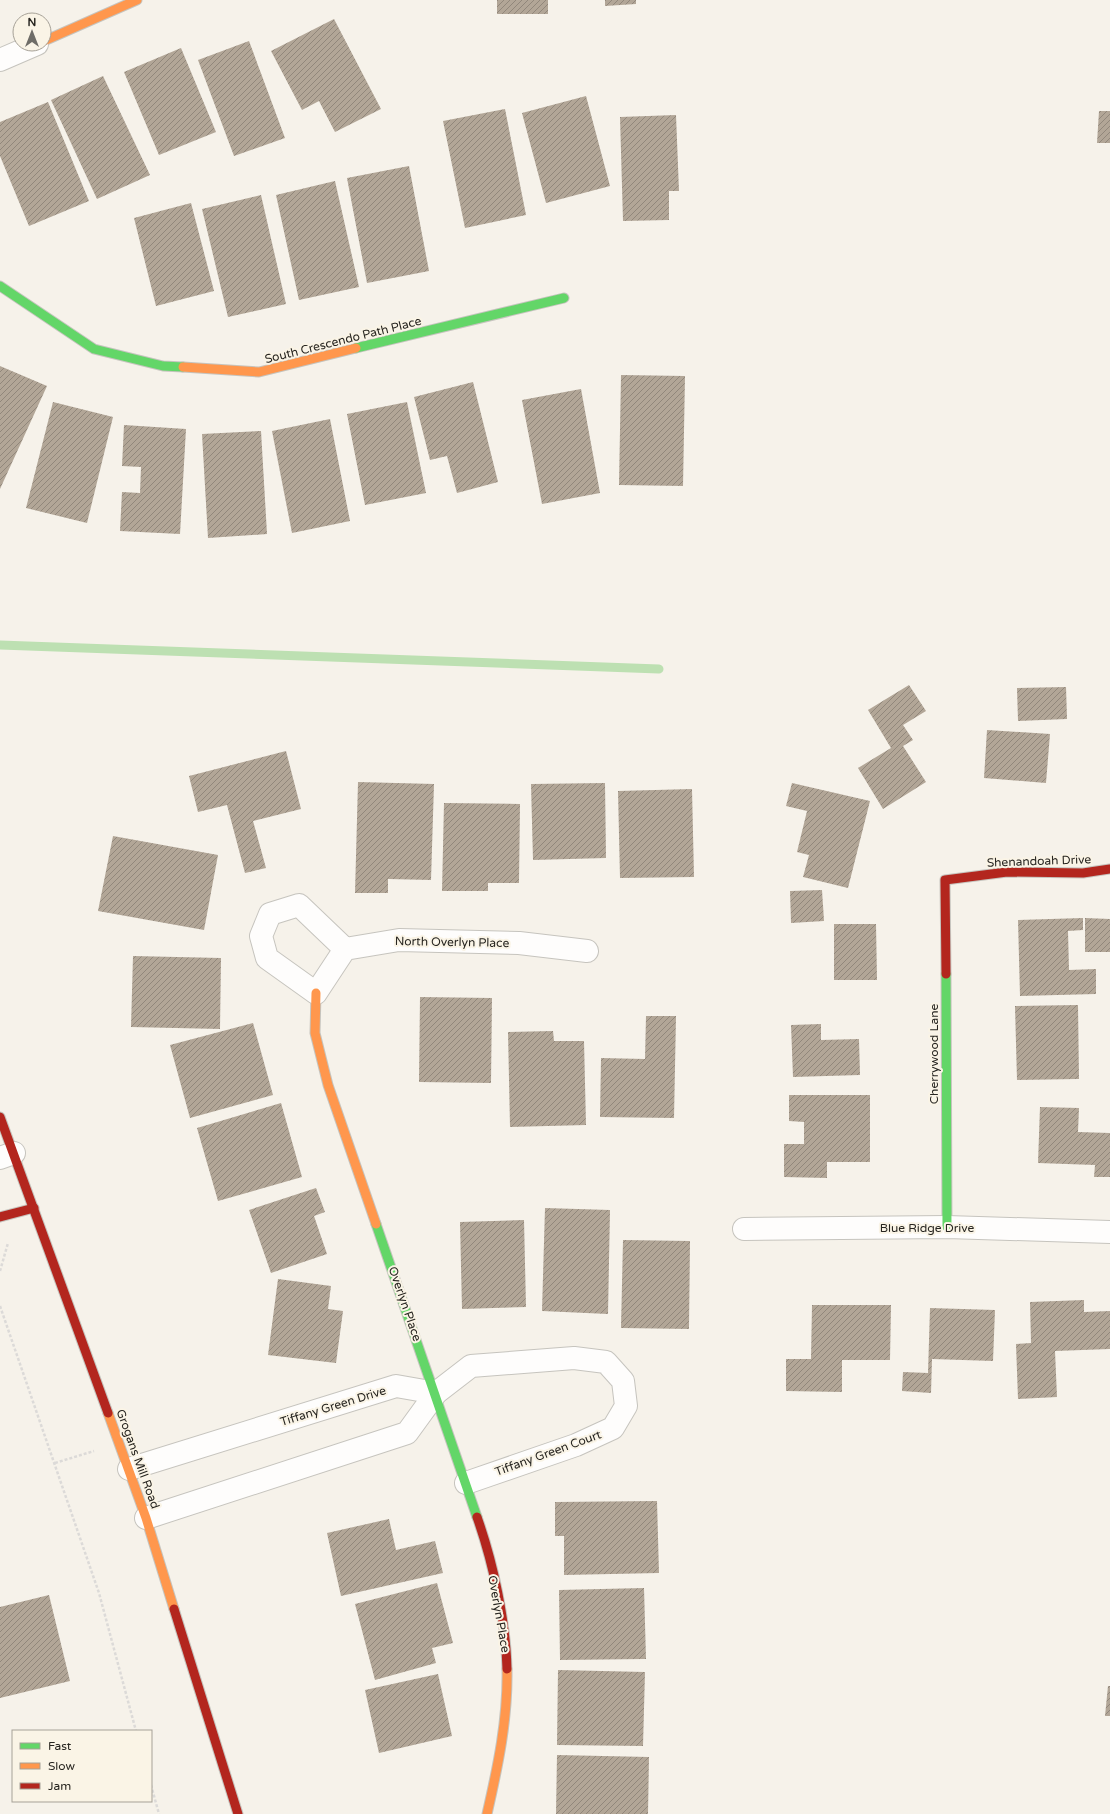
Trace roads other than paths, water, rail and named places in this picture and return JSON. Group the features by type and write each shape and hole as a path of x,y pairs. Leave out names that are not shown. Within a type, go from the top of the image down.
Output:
{"street":[{"path":"52,37 137,0"},
{"path":"0,60 18,52"},
{"name":"South Crescendo Path Place","path":"0,286 94,349 163,366 259,372 564,298"},
{"name":"Shenandoah Drive","path":"945,880 1007,872 1083,873 1110,868"},
{"name":"Cherrywood Lane","path":"945,880 947,1227"},
{"path":"299,905 345,949 316,993 267,958 261,936 270,914 299,905"},
{"name":"North Overlyn Place","path":"345,949 398,940 519,943 588,951"},
{"name":"Overlyn Place","path":"316,993 315,1033 328,1085 436,1393 485,1540 500,1609 507,1664 504,1723 498,1768 487,1814"},
{"name":"Grogans Mill Road","path":"0,1117 7,1155 34,1208 146,1518 238,1814"},
{"path":"0,1218 34,1208"},
{"name":"Blue Ridge Drive","path":"744,1229 947,1227 1110,1232"},
{"name":"Tiffany Green Court","path":"436,1393 471,1366 574,1358 606,1362 623,1381 626,1406 613,1428 576,1445 466,1483"},
{"name":"Tiffany Green Drive","path":"129,1469 396,1386 436,1393"},
{"path":"146,1518 407,1433 436,1393"}],"waterway":[{"path":"0,645 659,669"}]}
